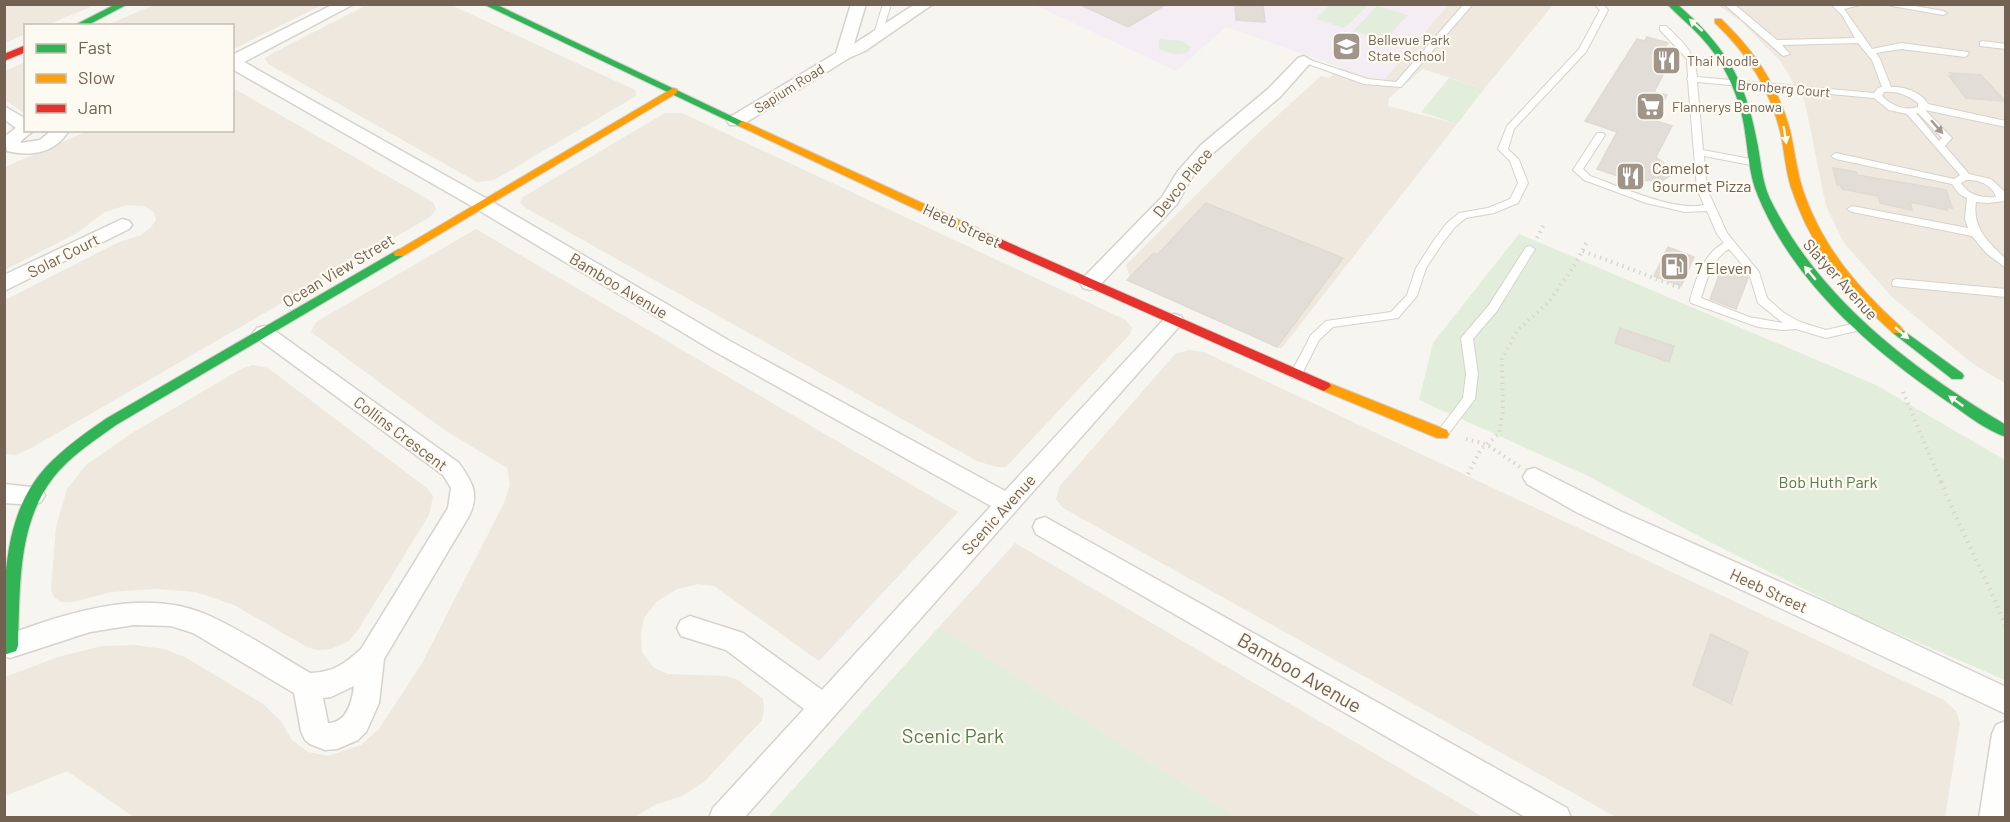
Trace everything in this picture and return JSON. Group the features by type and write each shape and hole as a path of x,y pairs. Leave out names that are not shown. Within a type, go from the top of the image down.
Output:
{"street":[{"path":"81,24 124,4"},
{"path":"234,61 347,4"},
{"name":"Heeb Street","path":"487,4 736,121 1174,321 1296,375 1442,434"},
{"name":"Sapium Road","path":"843,55 859,4"},
{"name":"Slatyer Avenue","path":"1671,4 1713,42 1728,62 1740,84 1746,102 1762,195 1783,236 1807,270 1859,326 1919,376 2006,432"},
{"name":"Sapium Road","path":"736,121 843,55 860,48 924,5"},
{"name":"Slatyer Avenue","path":"1703,10 1738,40 1751,55 1769,87 1784,124 1791,172 1817,237 1833,266 1885,319 1931,357 1970,384"},
{"path":"4,58 24,49"},
{"name":"Devco Place","path":"1090,283 1170,200 1184,176 1207,149 1274,93 1304,61"},
{"name":"Bamboo Avenue","path":"234,63 482,204 720,345 1007,503"},
{"name":"Ocean View Street","path":"33,495 52,469 79,445 673,91"},
{"path":"4,111 24,126"},
{"path":"24,130 12,139 9,149 42,146 54,140 61,132"},
{"name":"Solar Court","path":"4,284 122,225"},
{"name":"Scenic Avenue","path":"724,818 1174,321"},
{"name":"Collins Crescent","path":"264,333 451,469 463,487 460,509 372,657 361,717 346,732 326,737 315,731 307,686 331,685 341,681 372,657"},
{"name":"Heeb Street","path":"1535,477 1577,503 1639,533 1750,580 2006,701"},
{"path":"4,493 33,495 22,519 16,545 7,647 90,621 134,614 171,615 201,624 307,686"},
{"name":"Bamboo Avenue","path":"1045,527 1556,818"},
{"path":"690,628 734,641 824,707"},
{"path":"1994,818 2006,734"}],"lane":[{"path":"877,37 886,4"},
{"path":"1304,61 1367,82 1398,86 1469,4"},
{"path":"1296,375 1315,338 1330,324 1394,315 1412,296 1421,268 1438,242 1451,225 1463,215 1490,211 1514,201 1523,183 1514,160 1503,149 1510,128 1583,50 1604,10 1598,4"},
{"path":"1728,4 1786,54"},
{"path":"1860,4 1837,6 1876,59 1887,88"},
{"path":"1885,4 1943,13"},
{"path":"1663,28 1691,59 1702,189 1722,234 1754,272 1762,300 1780,316 1796,325 1827,334 1885,319"},
{"path":"1775,43 1860,40"},
{"path":"1983,44 2006,47"},
{"path":"1870,52 1901,46 1965,54"},
{"name":"Bronberg Court","path":"1691,79 1877,96"},
{"path":"1940,146 1947,138 1922,108 1923,102 1912,94 1887,88 1877,92 1877,96 1884,104 1909,111 1922,108 2006,124"},
{"path":"1909,111 1929,137 1967,177"},
{"path":"1600,135 1578,170 1587,178 1677,208 1699,211 1710,207"},
{"path":"1700,152 1756,163"},
{"path":"1836,156 1956,182 1963,193 1983,200 2000,199 2002,195 2003,190 1992,183 1967,177 1959,178 1956,182"},
{"path":"1972,197 1968,213 1975,233 2006,265"},
{"path":"1852,208 1975,233"},
{"path":"1730,244 1722,247 1711,258 1695,300 1746,320 1782,328 1796,325"},
{"path":"1442,434 1469,399 1472,374 1467,338 1493,308 1530,249"},
{"path":"1897,283 2006,293"}],"path":[{"path":"1468,474 1477,454 1499,434 1503,411 1502,359 1517,331 1548,303 1588,240"},
{"path":"1582,251 1697,294"},
{"path":"1901,386 1960,528 1993,593 2006,628"},
{"path":"1442,434 1486,444 1535,477"}],"shaded area":[{"path":"5,4 95,4 49,24 24,24 24,34 5,43"},
{"path":"154,4 322,5 234,49 234,24 109,24"},
{"path":"369,4 451,5 635,90 636,96 494,180 477,182 268,64 265,58 273,53"},
{"name":"Bellevue Park State School","path":"1035,5 1448,5 1382,82 1226,27 1176,71"},
{"path":"1448,5 1553,5 1484,89 1423,69 1389,98 1388,106 1457,124 1281,349 1135,283 1130,278 1126,265 1257,134 1321,76 1329,78 1341,68 1382,82"},
{"path":"1718,5 2005,5 2005,383 1973,364 1892,297 1844,243 1826,206 1805,102 1781,62 1741,21"},
{"path":"24,62 24,113 4,99 5,71"},
{"path":"234,89 433,202 436,209 430,217 35,446 16,455 5,454 5,300 117,243 141,235 156,220 154,212 143,206 127,205 105,212 77,233 5,270 5,167 86,132 234,132"},
{"path":"665,113 682,113 1126,320 1132,328 1130,334 1006,467 996,467 977,461 524,207 520,202 523,197"},
{"path":"476,229 958,512 819,661 714,586 698,584 677,589 656,602 644,618 641,635 642,652 654,668 668,674 727,676 738,680 763,699 764,709 762,720 704,782 682,796 657,804 634,817 134,817 67,771 5,796 5,677 58,657 102,646 135,645 164,649 185,657 263,704 281,721 291,739 308,752 328,756 361,745 379,729 421,665 504,503 510,485 507,468 443,429 311,332 316,322"},
{"path":"1189,350 1204,352 1944,700 1956,711 1960,723 1945,817 1616,817 1063,508 1056,499 1059,487 1175,354"},
{"path":"253,365 268,368 428,489 433,496 429,515 349,641 331,649 318,650 307,647 234,605 196,592 156,589 111,592 73,602 61,602 54,597 51,590 56,527 67,489 86,465 132,433 243,368"},
{"path":"1015,543 1483,817 1236,817 939,627"}],"green space":[{"path":"1329,5 1368,5 1345,28 1315,19"},
{"path":"1377,6 1408,15 1384,41 1353,31"},
{"path":"1159,39 1182,41 1190,47 1188,52 1170,53 1159,49"},
{"path":"1449,78 1484,89 1457,124 1421,112"},
{"name":"Bob Huth Park","path":"1519,234 1876,385 2005,460 2005,680 1866,620 1704,539 1588,476 1419,400 1433,343"},
{"name":"Scenic Park","path":"939,627 1236,817 768,817"}],"building":[{"path":"1079,4 1167,4 1128,27"},
{"path":"1235,4 1263,4 1265,22 1236,20"},
{"path":"1647,37 1668,43 1665,47 1676,51 1654,92 1667,95 1653,120 1672,126 1656,157 1667,166 1671,175 1662,181 1637,180 1636,182 1597,169 1617,132 1585,121 1637,39 1645,41"},
{"path":"1950,73 1981,75 2005,101 1966,98 1949,76 1953,76"},
{"path":"1833,168 1856,172 1857,175 1946,190 1952,208 1947,207 1947,210 1910,202 1912,210 1880,203 1878,196 1842,189 1837,185"},
{"path":"1206,203 1343,258 1277,347 1127,280 1154,253 1158,254"},
{"path":"1668,247 1694,257 1681,286 1654,276"},
{"path":"1723,265 1746,272 1748,278 1736,309 1710,299"},
{"path":"1620,328 1674,346 1669,362 1615,343"},
{"path":"1711,634 1748,652 1731,704 1693,685"}],"traffic: fast":[{"path":"81,24 124,4"},
{"path":"487,4 743,124"},
{"path":"1671,4 1689,19 1716,48 1735,80 1747,118 1761,191 1785,236 1809,271 1867,333 1900,360 1934,386 2006,432"},
{"path":"4,648 10,646 12,586 21,528 36,491 49,472 67,454 112,422 399,253"},
{"path":"1897,330 1957,376"}],"traffic: slow":[{"path":"1718,21 1750,56 1767,83 1780,112 1796,187 1807,216 1827,253 1851,285 1897,330"},
{"path":"399,253 673,91"},
{"path":"743,124 975,232"},
{"path":"1324,386 1442,434"}],"traffic: jam":[{"path":"4,58 24,49"},
{"path":"975,232 1324,386"}],"place":[{"name":"Bellevue Park State School","path":"1347,47"},
{"name":"Thai Noodle","path":"1666,60"},
{"name":"Flannerys Benowa","path":"1651,106"},
{"name":"Camelot Gourmet Pizza","path":"1631,176"},
{"name":"7 Eleven","path":"1674,267"}]}
